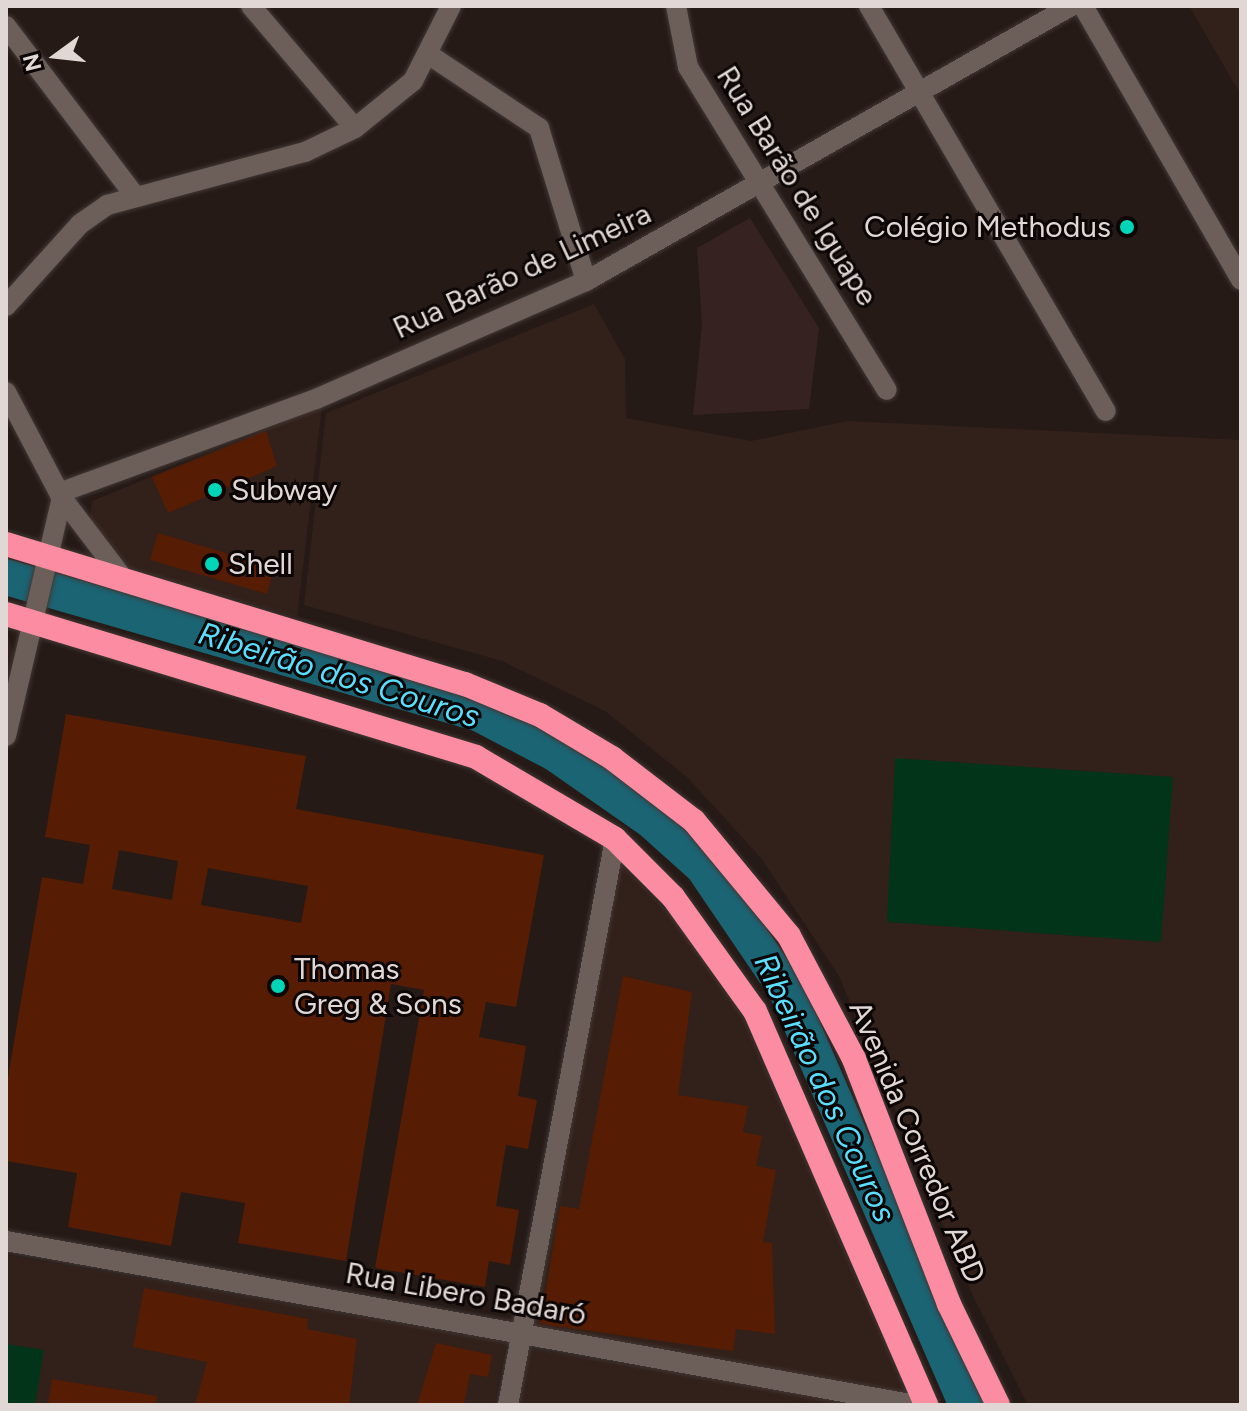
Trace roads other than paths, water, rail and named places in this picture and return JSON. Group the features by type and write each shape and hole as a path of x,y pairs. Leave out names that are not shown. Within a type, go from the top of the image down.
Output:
{"highway":[{"name":"Avenida Corredor ABD","path":"6,544 46,564 126,582 465,684 540,715 694,821 789,936 840,1032 949,1304 998,1405"},
{"path":"6,614 33,615 476,757 615,839 673,897 755,1011 926,1405"}],"street":[{"path":"251,6 355,128"},
{"path":"6,306 80,224 135,196 305,152 355,128 395,101 431,56 451,6"},
{"name":"Rua Barão de Iguape","path":"676,6 688,67 887,390"},
{"path":"869,6 1106,411"},
{"name":"Rua Barão de Limeira","path":"61,496 316,399 586,281 1071,6"},
{"path":"1083,6 1241,280"},
{"path":"6,26 135,196"},
{"path":"431,56 539,128 586,281"},
{"path":"6,392 61,496 126,582"},
{"path":"6,736 61,496"},
{"path":"508,1405 615,839"},
{"name":"Rua Libero Badaró","path":"6,1241 916,1405"}],"waterway":[{"name":"Ribeirão dos Couros","path":"6,577 478,713 556,754 652,821 703,867 786,989 967,1405"}],"place":[{"name":"Colégio Methodus","path":"1127,227"},
{"name":"Subway","path":"215,490"},
{"name":"Shell","path":"212,564"},
{"name":"Thomas Greg & Sons","path":"278,986"}]}
